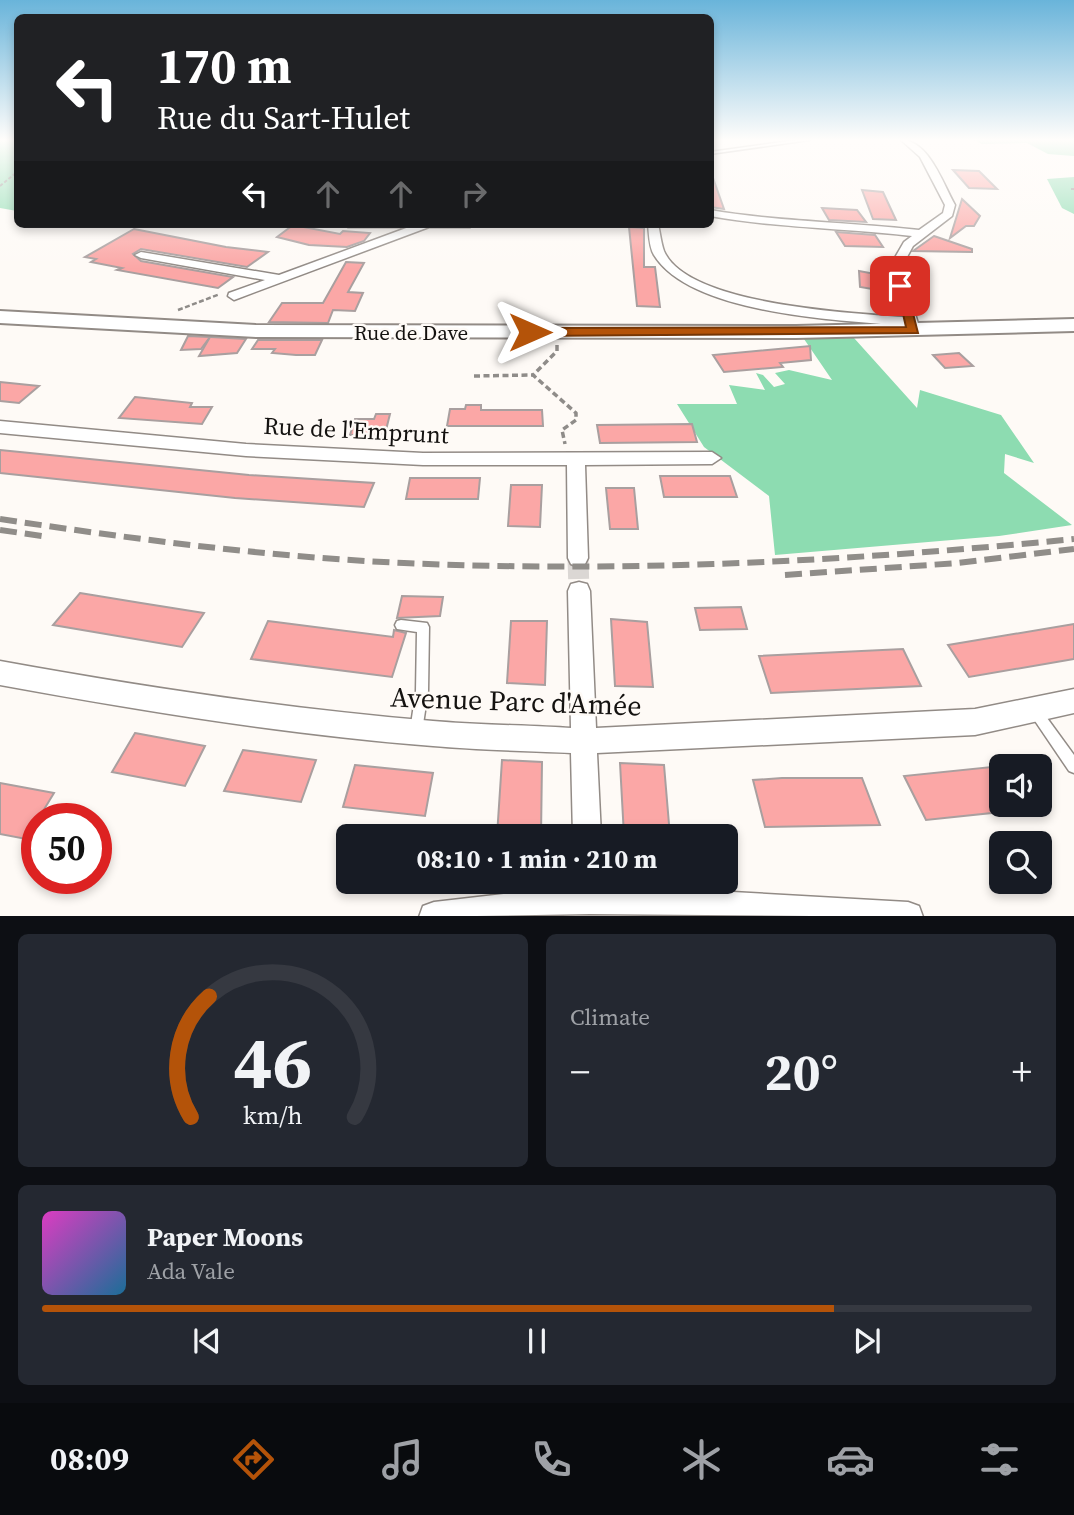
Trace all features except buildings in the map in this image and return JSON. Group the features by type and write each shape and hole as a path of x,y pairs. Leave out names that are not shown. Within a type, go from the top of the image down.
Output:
{"main road":[{"name":"Rue de Dave","path":"0,317 207,330 557,332 1074,326"}],"street":[{"path":"653,228 659,259 685,278 740,301 801,312 912,326 895,268 908,244 948,214 950,205 938,183"},
{"path":"714,213 761,222 863,227 923,234"},
{"path":"234,296 417,228"},
{"path":"141,255 279,279"},
{"name":"Rue de l'Emprunt","path":"0,427 246,450 423,459 576,461 712,458"},
{"path":"576,461 578,558"},
{"path":"579,591 586,824"},
{"name":"Avenue Parc d'Amée","path":"0,673 88,689 416,732 583,741 975,722 1074,701"},
{"path":"434,916 595,899 908,916"}],"lane":[{"path":"401,625 423,627 422,691 416,732"},
{"path":"1034,709 1074,766"},
{"path":"565,916 595,899"}],"path":[{"path":"534,375 557,351 557,332"},
{"path":"474,376 534,375 576,414 576,420 562,430 564,442 576,461"}],"green space":[{"path":"0,183 14,183 14,210 0,208"},
{"path":"1049,183 1074,183 1074,214 1062,208"},
{"path":"854,338 917,408 920,390 1001,415 1034,463 1005,454 1004,473 1072,525 999,536 775,555 769,496 704,447 677,404 737,404 729,385 765,390 756,373 763,375 774,387 785,384 775,373 789,370 832,380 804,339"}],"tunnel":[{"path":"578,558 579,591"}],"railway":[{"path":"0,519 252,552 488,566 739,563 1074,539"},
{"path":"0,530 42,536"},
{"path":"785,575 958,563 1074,549"}],"route":[{"path":"530,332 913,330 900,286"}]}
